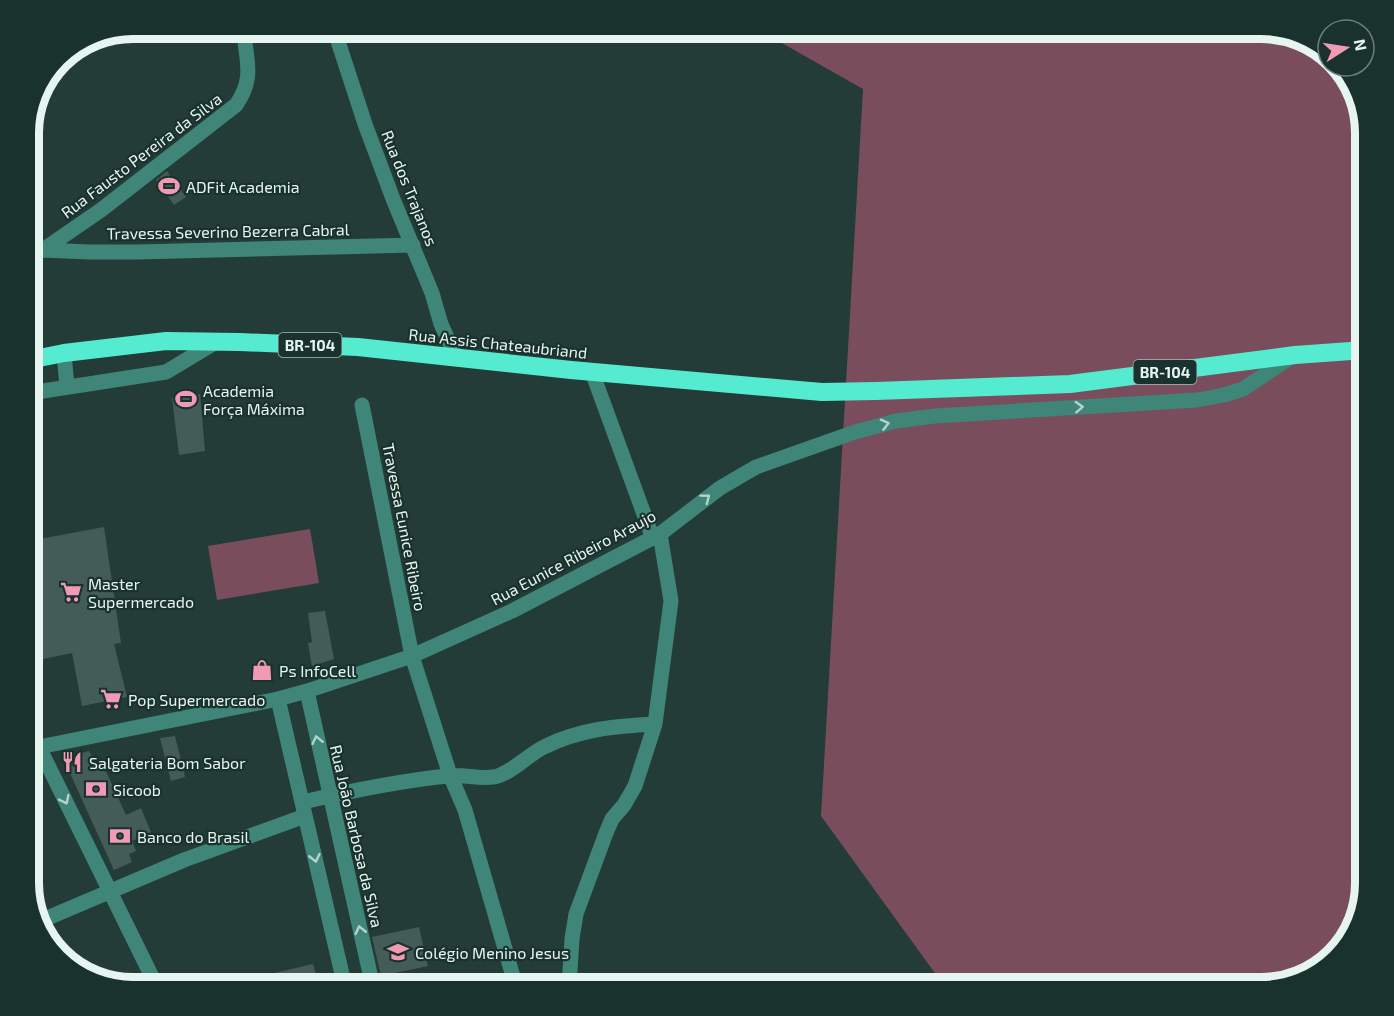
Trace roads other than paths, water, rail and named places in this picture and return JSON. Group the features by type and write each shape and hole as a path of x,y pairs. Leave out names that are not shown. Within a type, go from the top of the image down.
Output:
{"highway":[{"name":"Rua Assis Chateaubriand","path":"39,358 166,341 358,347 457,359 822,392 1070,384 1295,355"},
{"name":"BR-104","path":"1295,355 1355,351"}],"street":[{"name":"Rua Fausto Pereira da Silva","path":"39,252 101,210 236,105 244,94 248,81 249,68 243,39"},
{"name":"Rua dos Trajanos","path":"337,39 369,135 432,293 441,324 457,359"},
{"name":"Travessa Severino Bezerra Cabral","path":"43,250 137,252 413,244"},
{"path":"39,393 165,372 216,342"},
{"path":"64,353 67,387"},
{"name":"Rua Eunice Ribeiro Araujo","path":"39,747 278,699 412,656 512,611 656,535 720,488 756,467 855,432 897,421 935,416 1197,400 1243,389 1295,355"},
{"path":"570,977 576,914 612,819 624,805 635,786 655,724 670,601 656,535 592,372"},
{"name":"Travessa Eunice Ribeiro","path":"362,405 412,656 450,775 465,810 513,977"},
{"name":"Rua João Barbosa da Silva","path":"307,691 371,977"},
{"path":"278,699 343,977"},
{"path":"46,918 304,809 329,796 450,775 493,777 508,771 529,755 560,739 598,729 655,724"},
{"path":"39,757 111,891 153,977"}],"place":[{"name":"ADFit Academia","path":"169,186"},
{"name":"Academia Força Máxima","path":"186,399"},
{"name":"Master Supermercado","path":"71,592"},
{"name":"Ps InfoCell","path":"262,670"},
{"name":"Pop Supermercado","path":"111,699"},
{"name":"Salgateria Bom Sabor","path":"72,762"},
{"name":"Sicoob","path":"96,789"},
{"name":"Banco do Brasil","path":"120,836"},
{"name":"Colégio Menino Jesus","path":"398,952"}]}
